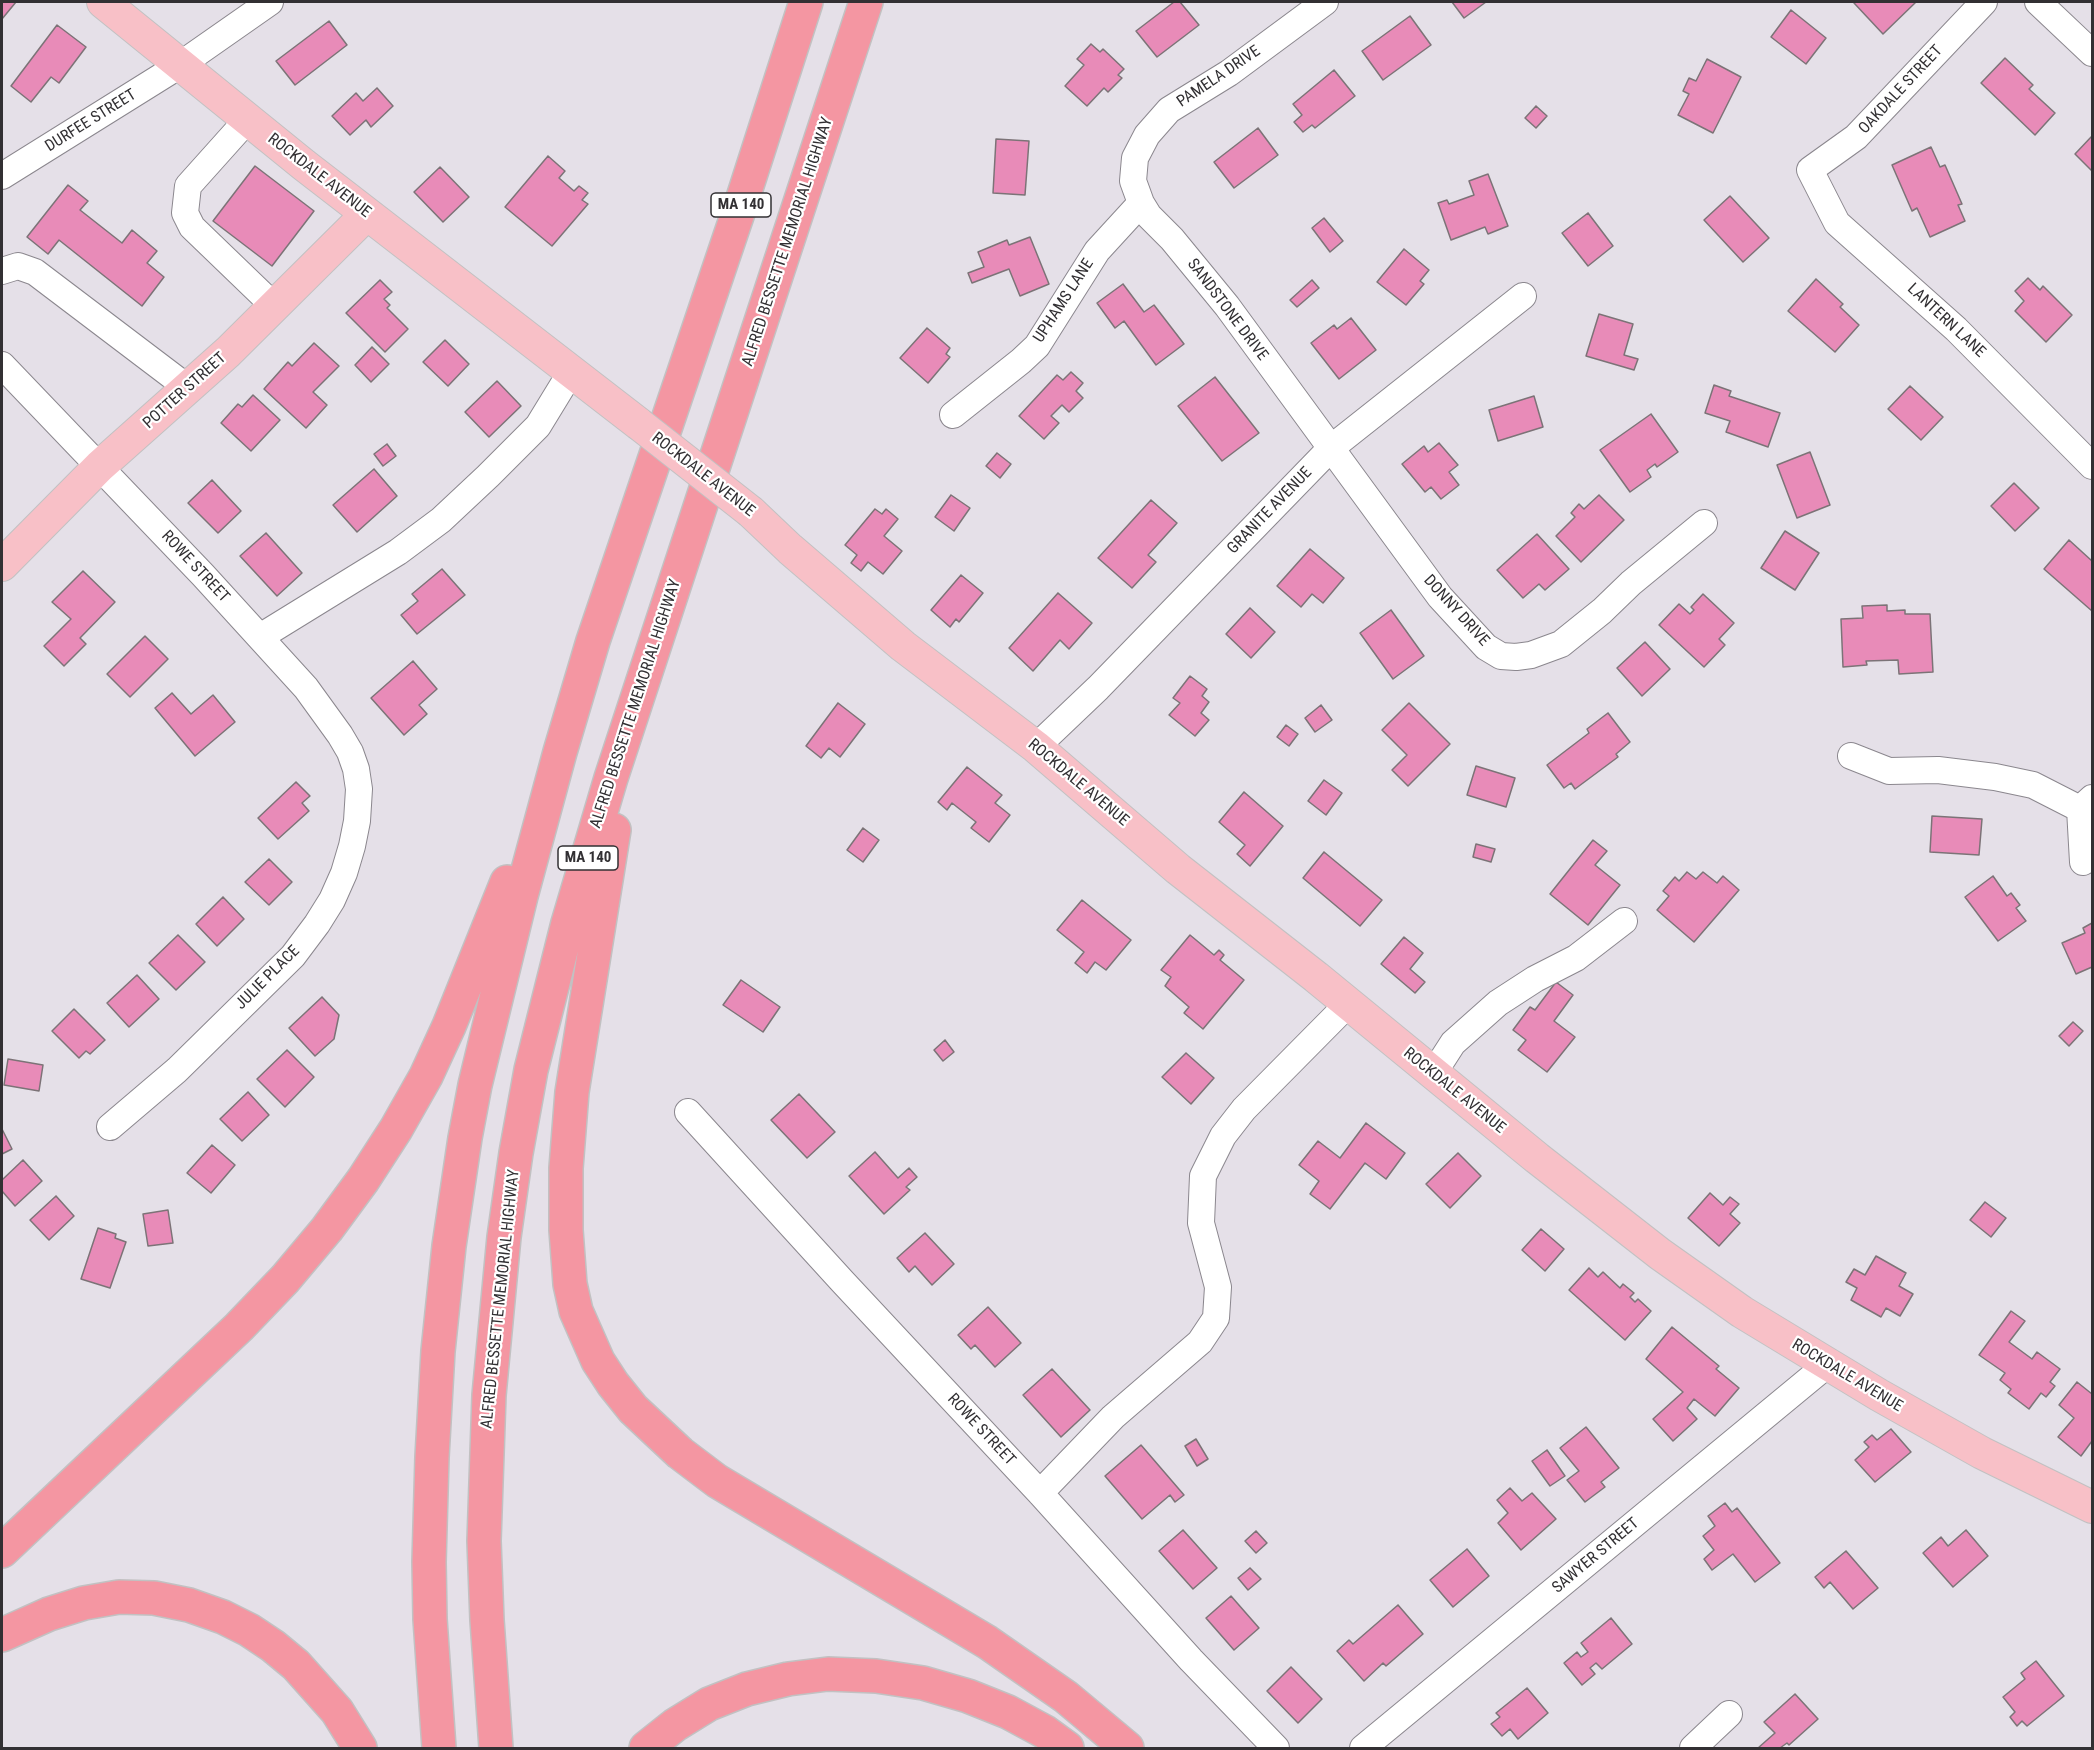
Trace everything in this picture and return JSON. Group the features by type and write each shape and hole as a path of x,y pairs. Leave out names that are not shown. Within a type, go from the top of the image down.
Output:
{"highway":[{"name":"MA 140","path":"439,1749 430,1619 430,1509 438,1351 449,1246 465,1138 485,1036 555,770 621,556 735,223 807,2"},
{"name":"ALFRED BESSETTE MEMORIAL HIGHWAY","path":"496,1749 487,1620 485,1499 489,1395 504,1237 527,1091 548,996 611,778 866,2"},
{"path":"634,708 580,1036 567,1137 565,1199 567,1258 576,1311 586,1336 613,1384 633,1409 680,1454 717,1481 1015,1660 1066,1697 1127,1749"},
{"path":"2,1551 192,1374 285,1280 363,1180 396,1129 431,1066 555,770"},
{"path":"2,1635 49,1614 119,1597 154,1599 189,1605 223,1617 249,1630 289,1659 337,1711 360,1749"},
{"path":"646,1749 675,1725 709,1704 747,1689 788,1679 828,1674 885,1677 923,1683 969,1696 1008,1712 1045,1732 1067,1749"}],"main road":[{"name":"ROCKDALE AVENUE","path":"103,2 367,214 751,512 790,549 903,646 1036,747 1178,868 1676,1266 1742,1312 1828,1364 1982,1453 2092,1507"},
{"name":"POTTER STREET","path":"2,565 100,466 228,352 367,214"}],"street":[{"name":"DURFEE STREET","path":"2,176 180,65 270,2"},
{"name":"PAMELA DRIVE","path":"1133,168 1147,135 1169,110 1229,73 1325,2"},
{"name":"OAKDALE STREET","path":"1810,170 1856,137 1984,2"},
{"path":"2038,2 2092,53"},
{"path":"248,119 188,186 185,213 192,227 274,306"},
{"name":"SANDSTONE DRIVE","path":"1133,168 1134,181 1141,203 1149,216 1172,239 1227,306 1331,448"},
{"name":"LANTERN LANE","path":"1810,170 1838,223 1956,329 2092,466"},
{"name":"UPHAMS LANE","path":"954,415 1037,346 1096,251 1141,203"},
{"path":"2,272 18,266 35,272 188,388"},
{"name":"GRANITE AVENUE","path":"1036,747 1098,688 1331,448 1523,296"},
{"name":"ROWE STREET","path":"2,365 100,466 306,688 335,727 350,752 356,769 359,789"},
{"path":"260,638 398,552 441,520 538,426 572,372"},
{"name":"DONNY DRIVE","path":"1331,448 1440,597 1486,647 1501,656 1531,656 1561,644 1602,611 1630,583 1704,524"},
{"path":"1851,756 1889,771 1938,770 1995,777 2033,785 2086,803 2083,862"},
{"name":"JULIE PLACE","path":"110,1127 177,1070 293,956 317,924 332,900 352,846 357,821 359,789"},
{"path":"1433,1074 1453,1043 1498,1003 1535,979 1576,958 1624,921"},
{"path":"1040,1493 1113,1417 1200,1342 1216,1318 1218,1287 1201,1223 1203,1176 1223,1136 1244,1109 1348,1004"},
{"name":"ROWE STREET","path":"688,1112 1040,1493 1183,1652 1276,1749"},
{"name":"SAWYER STREET","path":"1363,1749 1828,1364"},
{"path":"1692,1749 1730,1714"}],"building":[{"path":"2,2 16,2 2,19"},
{"path":"1174,2 1180,2 1199,25 1157,57 1136,31"},
{"path":"1452,2 1486,2 1464,18"},
{"path":"1916,2 1883,34 1854,3"},
{"path":"1791,10 1826,38 1806,64 1771,37"},
{"path":"1410,16 1431,45 1383,80 1362,51"},
{"path":"329,21 347,45 295,85 276,61"},
{"path":"57,25 86,47 59,83 51,77 31,102 11,86"},
{"path":"1091,44 1100,52 1103,49 1124,69 1118,75 1122,78 1108,92 1104,88 1087,106 1065,86 1084,65 1077,59"},
{"path":"2005,58 2033,85 2029,89 2055,113 2035,135 1981,83"},
{"path":"1707,59 1741,77 1713,133 1678,115 1689,94 1683,91 1689,78 1696,81"},
{"path":"1334,70 1355,96 1315,128 1312,125 1303,132 1294,122 1302,115 1293,104"},
{"path":"377,88 393,106 371,127 366,120 350,135 332,116 356,93 363,101"},
{"path":"1536,106 1547,116 1536,128 1525,118"},
{"path":"1258,128 1278,155 1234,188 1214,162"},
{"path":"2092,136 2092,171 2075,154"},
{"path":"996,139 1029,141 1025,195 993,193"},
{"path":"1931,147 1940,167 1945,165 1962,204 1958,205 1965,221 1930,237 1917,208 1912,211 1892,165"},
{"path":"548,156 565,171 559,178 574,191 579,186 588,193 582,200 588,204 552,246 505,207"},
{"path":"255,166 314,211 272,266 213,221"},
{"path":"440,167 469,197 443,222 414,192"},
{"path":"1488,174 1508,226 1488,234 1485,227 1451,240 1438,203 1447,200 1449,204 1474,195 1469,181"},
{"path":"68,185 88,201 80,210 122,243 132,230 157,251 147,263 164,277 142,306 59,240 48,254 27,237"},
{"path":"1730,196 1769,238 1743,262 1704,220"},
{"path":"1588,213 1613,246 1588,266 1562,233"},
{"path":"1324,218 1343,241 1330,252 1312,228"},
{"path":"1030,237 1049,284 1020,296 1009,269 972,283 968,273 984,267 978,252 1007,240 1009,245"},
{"path":"1404,249 1429,270 1420,281 1424,284 1406,305 1377,282"},
{"path":"2028,278 2040,290 2043,286 2072,315 2046,342 2015,311 2024,301 2015,291"},
{"path":"1816,279 1843,304 1840,307 1859,325 1835,352 1788,311"},
{"path":"380,280 392,292 384,299 390,305 387,308 408,329 385,352 346,313"},
{"path":"1312,280 1319,288 1297,307 1290,300"},
{"path":"1123,284 1144,312 1154,305 1184,344 1156,365 1124,321 1115,328 1097,303"},
{"path":"1599,314 1633,324 1624,355 1638,359 1634,370 1586,356"},
{"path":"1351,318 1376,350 1339,379 1311,343 1334,325 1337,329"},
{"path":"927,328 950,348 946,354 950,357 928,383 900,358"},
{"path":"445,340 469,364 448,386 423,362"},
{"path":"314,343 339,366 313,392 327,405 306,428 264,389 288,362 292,366"},
{"path":"372,347 389,364 371,382 355,365"},
{"path":"1071,372 1083,383 1076,391 1083,398 1069,412 1062,405 1051,416 1059,423 1044,439 1019,416 1057,375 1063,380"},
{"path":"1215,377 1259,433 1222,461 1178,406"},
{"path":"497,381 521,406 489,437 465,412"},
{"path":"1714,385 1731,391 1729,396 1780,413 1768,447 1726,432 1730,421 1705,413"},
{"path":"1910,386 1943,417 1921,440 1888,409"},
{"path":"253,395 280,420 251,451 221,423 238,404 242,407"},
{"path":"1534,396 1543,427 1498,441 1489,410"},
{"path":"1651,414 1678,452 1657,467 1655,464 1647,470 1651,477 1630,492 1600,450"},
{"path":"1439,443 1458,465 1449,472 1459,485 1441,499 1431,487 1425,492 1402,464 1424,446 1428,452"},
{"path":"387,444 396,456 383,466 374,454"},
{"path":"1810,452 1830,505 1797,518 1777,465"},
{"path":"997,453 1011,464 1000,478 986,466"},
{"path":"374,469 397,496 357,532 333,505"},
{"path":"212,480 241,511 218,533 188,503"},
{"path":"2014,483 2039,508 2015,531 1991,506"},
{"path":"951,495 970,508 954,531 935,517"},
{"path":"1599,495 1624,520 1581,562 1556,536 1575,517 1571,513 1579,504 1584,509"},
{"path":"1151,500 1177,523 1148,555 1156,562 1132,588 1098,558"},
{"path":"875,509 882,514 886,509 898,519 884,536 902,551 883,574 868,562 861,571 851,563 857,555 845,545"},
{"path":"1785,531 1819,553 1795,590 1761,568"},
{"path":"266,533 302,573 277,596 240,556"},
{"path":"1537,534 1569,569 1545,590 1539,584 1523,598 1497,570"},
{"path":"2069,540 2092,561 2092,611 2044,569"},
{"path":"1310,549 1344,578 1323,603 1312,594 1301,607 1277,586"},
{"path":"442,569 465,595 417,634 401,615 418,601 412,594"},
{"path":"83,571 115,602 80,638 86,644 64,666 44,646 71,619 52,602"},
{"path":"961,575 983,593 959,622 956,619 950,627 931,610"},
{"path":"1058,593 1092,623 1069,649 1060,640 1033,671 1009,648"},
{"path":"1703,594 1734,623 1719,639 1725,645 1704,667 1659,625 1679,604 1690,614 1694,610 1691,607"},
{"path":"1887,605 1887,611 1905,610 1905,614 1930,614 1933,672 1899,674 1898,660 1866,661 1867,665 1843,667 1841,619 1863,618 1862,606"},
{"path":"1250,608 1275,632 1251,658 1226,634"},
{"path":"1391,610 1424,656 1393,679 1360,633"},
{"path":"145,636 168,659 130,697 107,674"},
{"path":"1645,642 1670,669 1642,696 1617,668"},
{"path":"413,661 437,689 419,705 427,714 404,735 371,698"},
{"path":"1190,676 1207,689 1202,696 1209,702 1201,713 1209,720 1195,736 1169,715 1180,703 1173,698"},
{"path":"172,693 191,714 213,695 235,722 195,756 155,708"},
{"path":"838,703 865,724 840,757 829,748 821,758 806,746"},
{"path":"1409,703 1450,744 1408,786 1392,770 1407,755 1382,730"},
{"path":"1321,705 1332,720 1315,732 1305,718"},
{"path":"1608,713 1630,742 1616,754 1618,757 1575,789 1571,783 1564,788 1547,765 1589,733 1587,729"},
{"path":"1286,725 1298,734 1289,746 1277,737"},
{"path":"1476,766 1515,778 1506,807 1467,795"},
{"path":"967,767 1002,795 995,803 1010,815 989,842 971,828 976,822 952,803 947,810 938,802"},
{"path":"1324,780 1342,793 1326,815 1308,801"},
{"path":"296,782 310,796 302,803 309,811 278,839 258,818"},
{"path":"1244,792 1283,826 1250,866 1237,854 1245,845 1219,822"},
{"path":"1932,816 1982,819 1979,855 1930,852"},
{"path":"863,828 879,840 863,862 847,850"},
{"path":"1593,840 1607,851 1595,865 1620,885 1588,925 1550,894"},
{"path":"1476,844 1495,849 1491,862 1473,857"},
{"path":"1324,852 1382,900 1360,926 1303,878"},
{"path":"269,859 292,882 269,905 245,882"},
{"path":"1687,872 1696,879 1703,872 1717,883 1723,876 1739,890 1694,942 1657,910 1669,896 1663,891 1675,877 1679,881"},
{"path":"1993,876 2007,896 2011,893 2020,905 2016,908 2026,921 1998,941 1965,897"},
{"path":"223,897 244,919 217,946 196,924"},
{"path":"1082,900 1131,940 1106,970 1095,962 1087,973 1075,963 1084,952 1057,930"},
{"path":"2092,923 2092,967 2076,974 2062,943 2085,933 2083,928"},
{"path":"178,935 205,962 176,990 149,963"},
{"path":"1190,935 1214,955 1219,950 1224,955 1220,960 1244,980 1203,1029 1184,1013 1189,1007 1165,986 1171,977 1161,970"},
{"path":"1404,937 1423,953 1410,969 1425,982 1415,993 1381,964"},
{"path":"137,975 159,999 129,1027 107,1003"},
{"path":"741,980 780,1007 763,1032 723,1005"},
{"path":"1556,982 1573,995 1554,1021 1575,1037 1547,1072 1518,1050 1526,1040 1513,1030 1530,1007 1535,1010"},
{"path":"322,997 339,1015 334,1039 315,1056 289,1028"},
{"path":"74,1009 105,1040 90,1054 86,1051 79,1058 52,1031"},
{"path":"2073,1022 2083,1031 2069,1046 2059,1036"},
{"path":"945,1040 954,1052 943,1061 934,1050"},
{"path":"287,1050 314,1077 285,1107 257,1079"},
{"path":"1186,1053 1214,1078 1191,1104 1162,1077"},
{"path":"8,1059 43,1065 39,1091 4,1085"},
{"path":"248,1092 269,1115 242,1141 220,1119"},
{"path":"799,1094 835,1132 807,1158 771,1120"},
{"path":"1366,1123 1405,1153 1386,1179 1365,1163 1330,1209 1310,1194 1319,1181 1299,1165 1318,1141 1340,1158"},
{"path":"2,1129 12,1149 2,1154"},
{"path":"212,1145 235,1165 211,1193 187,1173"},
{"path":"875,1152 898,1178 909,1168 917,1177 906,1187 910,1190 884,1214 849,1176"},
{"path":"1458,1153 1481,1176 1450,1208 1426,1184"},
{"path":"23,1160 42,1181 15,1206 2,1191 2,1180"},
{"path":"1710,1193 1723,1205 1730,1197 1739,1204 1730,1214 1740,1223 1719,1246 1688,1218"},
{"path":"56,1196 74,1216 49,1240 30,1220"},
{"path":"1985,1202 2006,1218 1991,1237 1970,1220"},
{"path":"168,1210 173,1243 148,1246 143,1214"},
{"path":"98,1228 116,1234 115,1238 126,1242 110,1288 81,1279"},
{"path":"1541,1229 1564,1249 1545,1271 1522,1250"},
{"path":"925,1233 954,1264 932,1285 915,1266 909,1272 897,1258"},
{"path":"1876,1256 1906,1273 1899,1286 1913,1294 1900,1316 1886,1308 1881,1317 1851,1300 1857,1288 1846,1282 1854,1269 1865,1275"},
{"path":"1589,1268 1598,1277 1603,1272 1620,1288 1623,1284 1634,1293 1630,1297 1635,1302 1638,1299 1651,1311 1625,1340 1569,1290"},
{"path":"988,1307 1021,1343 995,1367 975,1345 971,1349 958,1335"},
{"path":"2011,1311 2025,1321 2009,1342 2032,1359 2037,1352 2060,1369 2050,1382 2055,1386 2046,1397 2041,1393 2029,1409 2008,1393 2011,1389 2000,1380 2005,1373 1979,1355"},
{"path":"1672,1327 1719,1366 1716,1369 1739,1388 1715,1416 1694,1399 1687,1408 1697,1419 1673,1441 1653,1419 1683,1392 1646,1359"},
{"path":"1052,1369 1090,1410 1061,1437 1023,1395"},
{"path":"2077,1382 2092,1394 2092,1441 2081,1456 2058,1437 2074,1418 2059,1405"},
{"path":"1586,1427 1619,1468 1601,1482 1605,1487 1585,1502 1567,1480 1579,1471 1560,1448"},
{"path":"1891,1429 1911,1452 1875,1482 1855,1460 1869,1447 1864,1442 1872,1435 1877,1440"},
{"path":"1196,1439 1208,1459 1197,1466 1185,1446"},
{"path":"1141,1445 1184,1495 1175,1502 1170,1495 1142,1519 1105,1476"},
{"path":"1547,1450 1565,1476 1550,1486 1532,1461"},
{"path":"1510,1488 1522,1501 1532,1493 1556,1519 1521,1550 1498,1523 1508,1513 1497,1500"},
{"path":"1725,1503 1732,1512 1737,1508 1780,1563 1755,1582 1733,1554 1712,1570 1704,1559 1714,1550 1703,1536 1715,1526 1708,1516"},
{"path":"1183,1530 1217,1568 1193,1589 1159,1551"},
{"path":"1966,1530 1988,1556 1953,1587 1923,1553 1941,1537 1948,1546"},
{"path":"1256,1531 1267,1543 1256,1553 1245,1541"},
{"path":"1467,1549 1489,1576 1453,1607 1430,1580"},
{"path":"1846,1551 1878,1588 1853,1609 1830,1582 1824,1588 1815,1577"},
{"path":"1250,1568 1261,1579 1248,1590 1238,1578"},
{"path":"1231,1596 1259,1628 1234,1650 1206,1618"},
{"path":"1398,1605 1423,1634 1386,1666 1383,1663 1364,1681 1337,1651 1349,1640 1353,1644"},
{"path":"1611,1618 1632,1644 1602,1669 1596,1663 1590,1668 1595,1674 1582,1685 1564,1663 1577,1652 1581,1657 1588,1652 1581,1643"},
{"path":"2036,1661 2064,1696 2027,1726 2022,1721 2017,1726 2010,1717 2015,1712 2003,1697 2025,1679 2021,1673"},
{"path":"1291,1667 1322,1699 1298,1723 1267,1691"},
{"path":"1527,1688 1548,1713 1518,1739 1510,1729 1502,1736 1491,1724 1500,1717 1496,1713"},
{"path":"1795,1694 1818,1719 1789,1745 1787,1743 1780,1748 1758,1748 1775,1733 1764,1722"}]}
